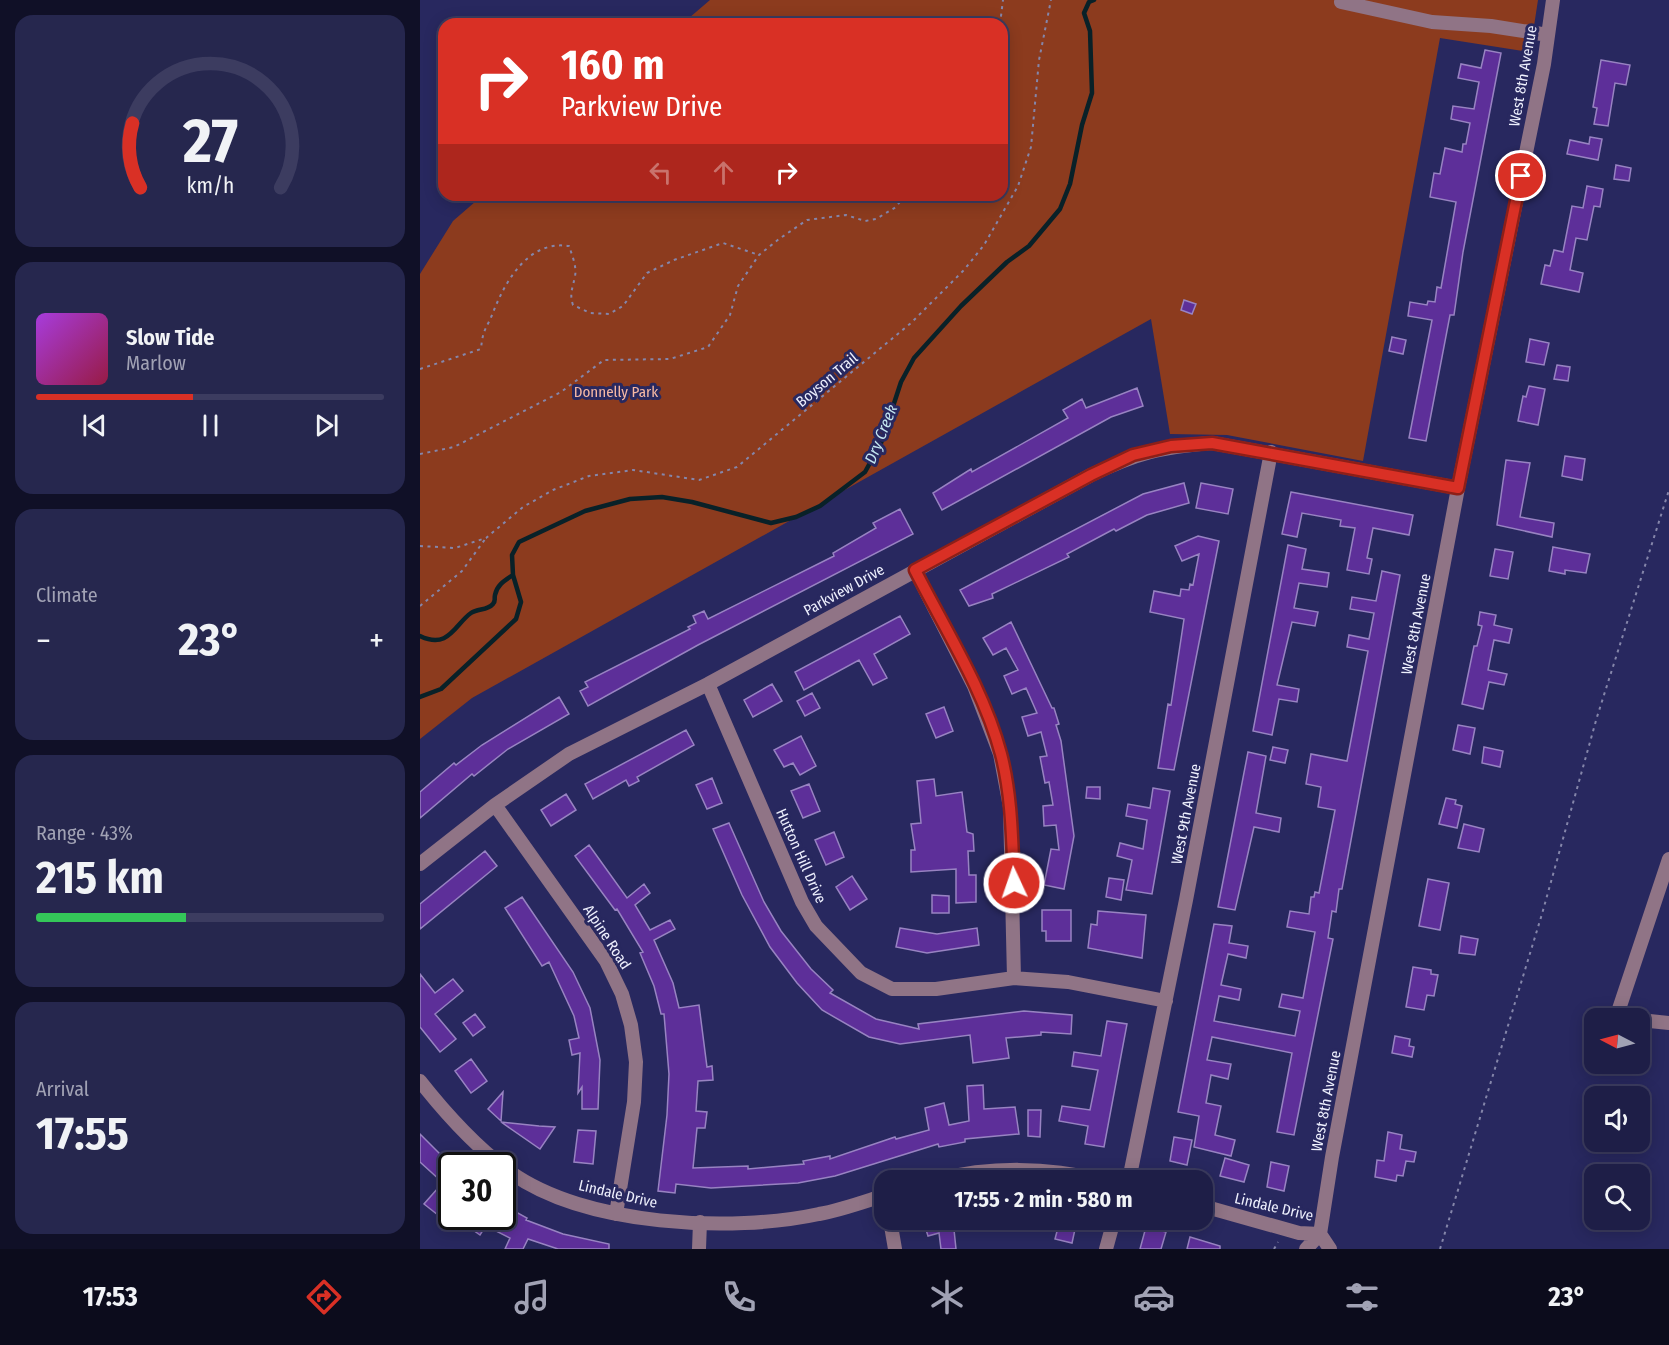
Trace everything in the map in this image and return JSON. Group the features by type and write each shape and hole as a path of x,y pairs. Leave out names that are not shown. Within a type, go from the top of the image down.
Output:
{"street":[{"name":"West 8th Avenue","path":"1320,1234 1332,1157 1458,488 1554,0"},
{"path":"1341,2 1432,22 1491,26 1548,35"},
{"name":"Parkview Drive","path":"420,864 495,805 569,754 708,684 1091,475 1133,455 1171,446 1212,443 1458,488"},
{"name":"West 9th Avenue","path":"1131,1170 1166,1001 1271,452"},
{"path":"915,570 974,686 1000,754 1010,807 1014,978"},
{"name":"Hutton Hill Drive","path":"708,684 802,902 816,926 861,973 892,989 936,989 1014,978 1068,982 1166,1001"},
{"name":"Alpine Road","path":"495,805 606,961 622,994 631,1025 636,1062 634,1102 616,1214"},
{"path":"1619,1008 1669,859"},
{"path":"1650,1021 1669,1023"},
{"name":"Lindale Drive","path":"420,1081 474,1140 511,1173 557,1196 616,1214 660,1221 754,1223 819,1214 874,1200"},
{"name":"Lindale Drive","path":"1213,1209 1299,1233 1320,1234 1330,1249"},
{"path":"699,1249 700,1222"},
{"path":"892,1230 896,1249"},
{"path":"1106,1249 1111,1230"},
{"path":"1306,1249 1320,1234"}],"path":[{"path":"1000,18 1003,0"},
{"name":"Boyson Trail","path":"420,546 455,548 486,538 523,507 553,490 589,476 633,470 699,480 737,467 911,323 964,270 984,245 1018,186 1031,147 1039,60 1051,0"},
{"path":"420,454 454,447 561,392 604,360 670,359 708,347 730,315 738,286 759,255 807,220 846,215 865,221 876,219 896,207 900,201"},
{"path":"420,369 481,350 482,330 494,312 499,294 507,280 536,251 553,244 569,246 576,274 570,293 573,305 590,313 609,314 623,306 647,273 674,260 723,243 759,255"},
{"path":"1440,1249 1542,914 1597,717 1669,490"},
{"path":"420,606 462,571 486,538"},
{"path":"1274,1249 1281,1237"}],"green space":[{"name":"Donnelly Park","path":"710,0 1538,0 1530,52 1440,38 1363,461 1227,435 1170,434 1151,319 472,698 420,739 420,274 453,221 476,201 1008,201 1008,18 689,18"}],"building":[{"path":"1485,50 1501,53 1463,252 1454,315 1450,315 1426,441 1409,438 1432,320 1408,316 1410,302 1427,305 1428,301 1435,302 1437,287 1441,288 1456,202 1430,197 1434,173 1440,174 1445,148 1462,152 1463,144 1466,144 1470,123 1451,119 1453,106 1474,109 1479,82 1458,78 1461,64 1481,68"},
{"path":"1601,60 1630,65 1626,85 1615,83 1608,126 1594,124 1597,108 1593,107"},
{"path":"1590,137 1602,139 1598,160 1567,154 1570,140 1589,144"},
{"path":"1616,165 1631,168 1629,181 1614,179"},
{"path":"1587,186 1603,189 1600,207 1594,206 1587,240 1576,238 1570,270 1583,273 1579,292 1541,284 1545,265 1550,266 1554,250 1563,252 1572,206 1583,208"},
{"path":"1184,300 1196,304 1192,314 1181,310"},
{"path":"1392,337 1406,340 1403,354 1389,351"},
{"path":"1530,339 1549,343 1544,365 1526,362"},
{"path":"1557,365 1570,367 1568,381 1554,379"},
{"path":"1529,386 1545,389 1538,425 1518,421 1523,396 1526,397"},
{"path":"1137,388 1143,406 1111,417 942,510 933,493 971,469 972,472 1068,418 1063,410 1082,399 1086,408"},
{"path":"1565,456 1585,459 1582,480 1562,476"},
{"path":"1506,460 1530,463 1520,517 1554,523 1552,537 1497,525"},
{"path":"1184,483 1189,503 1147,515 1116,531 1114,529 1067,554 1069,557 992,594 993,598 969,606 960,590 1143,494"},
{"path":"1201,483 1233,489 1228,514 1196,508"},
{"path":"1291,492 1413,515 1409,535 1373,528 1367,558 1372,559 1369,574 1347,570 1355,528 1340,526 1341,520 1302,513 1297,537 1282,534"},
{"path":"900,509 913,534 698,645 588,706 580,691 588,687 585,682 690,629 688,627 696,623 693,616 704,611 708,619 834,556 833,553 876,528 873,523"},
{"path":"1198,536 1219,541 1174,770 1158,768 1168,704 1171,705 1184,619 1150,612 1154,591 1180,596 1181,589 1189,590 1190,584 1193,585 1199,554 1182,561 1175,546"},
{"path":"1288,545 1306,549 1302,569 1329,573 1327,587 1299,583 1294,608 1318,612 1315,626 1292,622 1277,685 1299,689 1297,702 1279,699 1272,735 1253,731"},
{"path":"1553,547 1590,554 1586,573 1565,570 1565,574 1549,571"},
{"path":"1495,549 1513,552 1508,579 1490,576"},
{"path":"1382,571 1400,575 1342,889 1339,889 1336,912 1332,911 1328,938 1333,939 1294,1135 1277,1132 1292,1053 1212,1037 1207,1060 1231,1064 1228,1079 1211,1075 1206,1103 1221,1106 1215,1135 1235,1140 1231,1156 1194,1147 1199,1116 1178,1112 1214,924 1232,926 1229,943 1248,946 1246,958 1228,954 1221,985 1241,989 1239,1000 1219,996 1214,1021 1295,1036 1300,1011 1279,1007 1282,994 1303,998 1315,932 1287,927 1290,911 1309,914 1311,897 1314,897 1315,892 1319,893 1335,810 1318,807 1321,787 1306,784 1311,754 1347,761 1368,651 1347,647 1349,635 1369,639 1374,613 1350,609 1352,597 1376,601"},
{"path":"1480,612 1496,615 1494,625 1512,629 1509,643 1494,640 1488,670 1507,674 1504,685 1489,682 1483,709 1462,704 1474,646 1477,646 1482,626 1478,625"},
{"path":"900,616 910,634 874,654 887,678 873,685 859,660 804,690 795,672"},
{"path":"1011,622 1054,708 1059,724 1056,725 1061,741 1074,836 1064,889 1044,885 1051,849 1059,850 1056,825 1044,826 1043,806 1053,805 1049,782 1045,783 1040,757 1047,756 1041,732 1028,736 1022,717 1037,713 1026,688 1012,694 1004,676 1018,670 1006,648 993,655 983,638"},
{"path":"772,684 782,701 753,717 744,700"},
{"path":"812,693 820,708 805,716 797,701"},
{"path":"559,697 569,714 508,749 474,776 472,774 420,818 420,792 454,763 456,765 482,745"},
{"path":"944,707 953,731 936,738 926,714"},
{"path":"1458,725 1475,728 1470,754 1453,750"},
{"path":"686,730 694,745 637,777 639,781 629,786 626,780 593,799 585,784"},
{"path":"801,736 816,766 800,775 793,763 784,767 774,750"},
{"path":"1273,747 1288,750 1285,763 1270,760"},
{"path":"1484,747 1503,751 1500,767 1482,763"},
{"path":"1248,752 1266,756 1256,813 1281,818 1279,832 1254,827 1235,910 1218,907"},
{"path":"712,778 722,803 707,809 696,785"},
{"path":"934,779 936,796 962,792 967,832 973,834 974,851 968,851 969,875 976,875 976,902 956,903 956,869 911,872 911,850 915,850 911,824 921,823 917,781"},
{"path":"809,784 820,811 803,818 791,791"},
{"path":"1087,787 1100,787 1100,799 1086,798"},
{"path":"1153,788 1170,791 1152,894 1126,890 1132,860 1117,856 1120,843 1143,849 1147,820 1126,816 1128,804 1150,808"},
{"path":"566,794 576,810 551,826 541,810"},
{"path":"1446,798 1456,800 1455,804 1462,806 1457,828 1439,824"},
{"path":"729,823 764,902 781,931 811,969 833,990 830,993 876,1019 919,1029 918,1024 1024,1011 1072,1015 1071,1034 1041,1032 1041,1035 1006,1038 1009,1058 973,1063 970,1035 900,1044 869,1037 822,1010 797,983 770,947 742,895 713,829"},
{"path":"1464,824 1484,829 1479,852 1458,848"},
{"path":"834,832 844,857 826,865 815,840"},
{"path":"589,845 627,898 644,884 650,893 635,905 650,930 670,920 675,929 654,940 673,983 679,1008 699,1005 707,1067 712,1066 713,1080 698,1081 696,1111 707,1112 705,1128 697,1128 693,1168 748,1166 748,1169 804,1164 803,1161 830,1156 830,1159 895,1137 896,1139 929,1130 925,1108 944,1103 949,1125 969,1121 967,1086 983,1085 984,1109 1015,1107 1019,1134 965,1139 965,1142 939,1147 938,1144 835,1176 798,1183 711,1188 676,1184 675,1193 658,1191 667,1115 669,1074 664,1014 661,1014 654,986 640,953 643,952 617,909 615,910 575,856"},
{"path":"485,851 497,866 420,929 420,904"},
{"path":"852,876 867,899 850,910 836,887"},
{"path":"1109,878 1124,880 1121,900 1106,897"},
{"path":"1428,879 1449,883 1440,930 1419,926"},
{"path":"932,895 949,896 949,913 932,913"},
{"path":"522,897 573,972 590,1008 600,1060 598,1109 582,1109 582,1087 578,1093 580,1053 572,1055 569,1040 579,1038 574,1016 549,962 542,966 505,908"},
{"path":"1042,910 1071,910 1071,941 1046,941 1046,931 1042,931"},
{"path":"1098,911 1146,915 1142,958 1088,948 1091,924 1097,925"},
{"path":"900,928 937,934 977,928 979,945 927,953 896,947"},
{"path":"1461,936 1478,939 1475,955 1459,953"},
{"path":"1413,967 1431,970 1431,974 1438,975 1434,996 1427,995 1424,1010 1406,1007"},
{"path":"420,974 435,993 453,979 463,991 435,1014 456,1039 440,1052 420,1027"},
{"path":"475,1014 485,1027 473,1036 463,1023"},
{"path":"1107,1021 1127,1024 1104,1147 1085,1144 1088,1126 1059,1121 1062,1106 1090,1110 1098,1070 1072,1066 1074,1052 1101,1056"},
{"path":"1395,1036 1410,1039 1409,1046 1414,1047 1412,1057 1392,1053"},
{"path":"471,1059 487,1081 471,1093 455,1071"},
{"path":"503,1092 501,1121 488,1109"},
{"path":"1028,1110 1041,1110 1040,1137 1028,1136"},
{"path":"501,1122 539,1126 555,1127 540,1149"},
{"path":"578,1130 596,1131 593,1164 574,1162"},
{"path":"1388,1132 1402,1135 1400,1149 1416,1152 1414,1162 1406,1161 1403,1176 1397,1175 1396,1181 1375,1177 1377,1160 1384,1161"},
{"path":"420,1134 438,1152 438,1178 420,1162"},
{"path":"1174,1137 1192,1140 1187,1165 1170,1161"},
{"path":"1225,1158 1249,1165 1244,1182 1220,1176"},
{"path":"1271,1162 1289,1166 1284,1191 1267,1187"},
{"path":"438,1188 438,1215 424,1204"},
{"path":"516,1212 527,1218 526,1220 563,1234 609,1244 609,1249 558,1249 528,1239 523,1249 505,1249 510,1238 494,1230 516,1230"},
{"path":"473,1230 483,1230 480,1235"},
{"path":"926,1230 954,1230 956,1249 941,1249 939,1233 928,1236"},
{"path":"1057,1230 1075,1230 1072,1243 1055,1239"},
{"path":"1145,1230 1166,1232 1161,1249 1140,1249"},
{"path":"1190,1237 1220,1246 1220,1249 1187,1249"}],"waterway":[{"name":"Dry Creek","path":"420,697 441,689 516,619 521,602 513,575 512,555 519,542 585,511 630,499 662,497 692,502 771,523 796,517 820,506 865,472 881,443 901,382 914,358 961,306 1007,262 1029,246 1060,209 1070,184 1082,125 1092,93 1090,31 1084,13 1089,2 1094,0"},
{"path":"420,636 438,640 445,638 471,613 491,606 499,586 513,575"}],"route":[{"path":"1014,883 1010,807 1000,754 974,686 915,570 1091,475 1133,455 1171,446 1212,443 1458,488 1521,176"}]}
